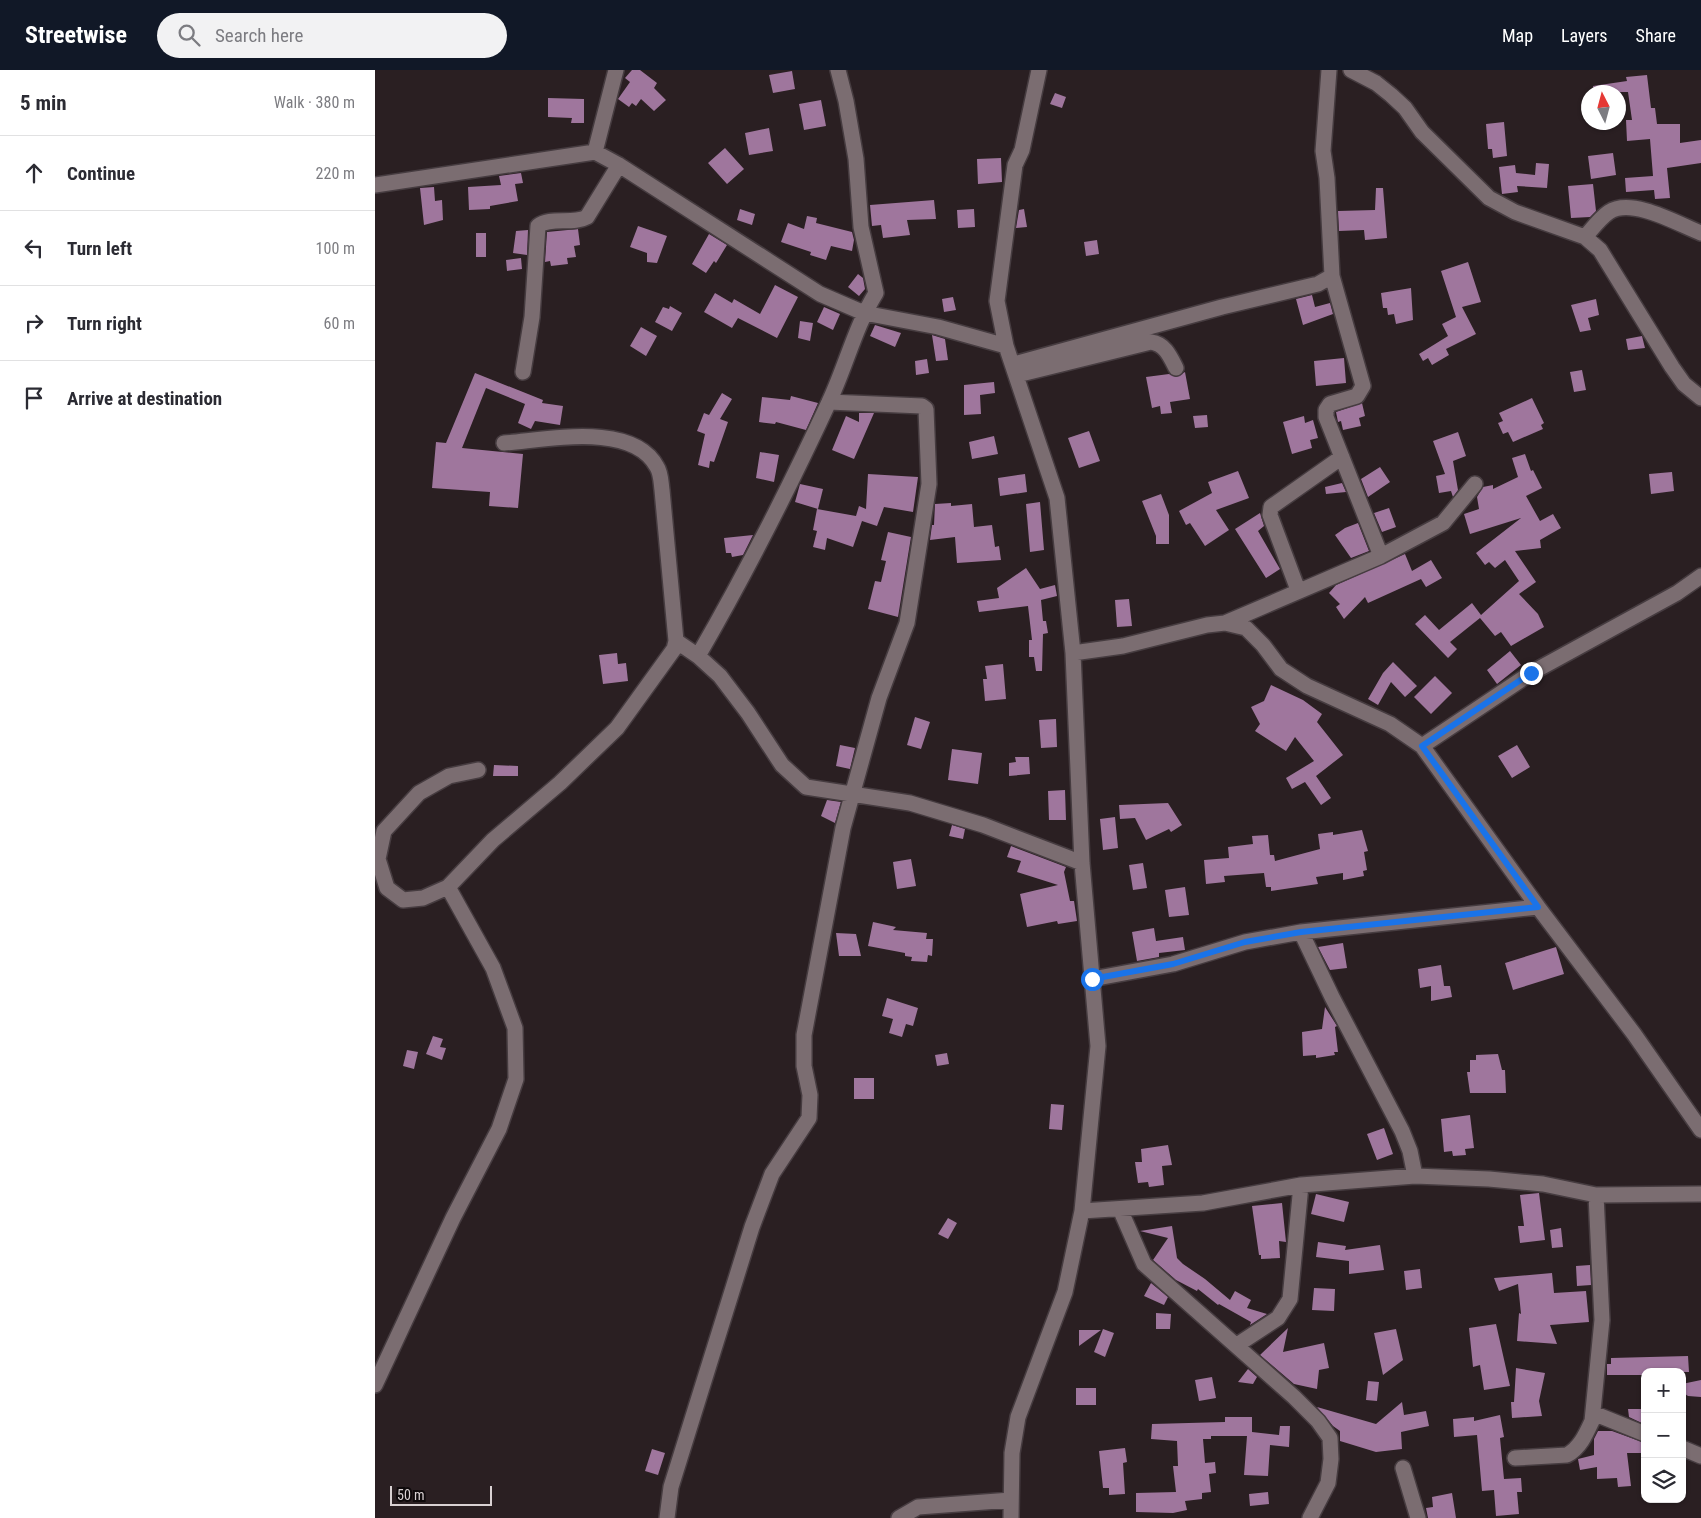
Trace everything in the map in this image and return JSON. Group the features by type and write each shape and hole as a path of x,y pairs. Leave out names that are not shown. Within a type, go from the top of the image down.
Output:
{"street":[{"path":"595,152 616,70"},
{"path":"698,656 747,572 829,402 864,313 876,293 861,227 856,159 846,101 838,70"},
{"path":"1011,1518 1012,1452 1018,1417 1065,1292 1082,1211 1098,1046 1082,863 1073,653 1057,498 1006,346 997,301 1015,165 1022,150 1039,70"},
{"path":"1329,70 1323,152 1327,178 1331,276 1363,386 1357,396 1330,404 1326,410 1326,417 1381,556"},
{"path":"1351,70 1376,83 1405,108 1422,132 1489,198 1515,212 1585,237 1600,250 1683,384 1701,398"},
{"path":"375,185 595,152 619,165 820,294 864,313 938,327 1006,346"},
{"path":"523,372 532,316 538,226 545,222 580,221 587,217 619,165"},
{"path":"1585,237 1609,212 1625,205 1639,208 1701,233"},
{"path":"1015,370 1213,310 1318,284 1331,276"},
{"path":"1015,370 1151,342 1158,343 1165,349 1176,368"},
{"path":"667,1518 671,1487 751,1227 772,1174 809,1118 810,1095 804,1066 804,1035 843,828 879,698 907,622 929,484 926,412 922,406 829,402"},
{"path":"478,770 449,776 419,793 384,831 378,859 387,888 403,900 423,898 449,887 493,840 560,783 617,728 674,649 676,641 662,490 658,468 644,451 619,440 595,436 504,443"},
{"path":"1298,590 1270,515 1271,507 1342,457"},
{"path":"1073,653 1123,646 1207,625 1225,623 1298,590 1381,556 1443,523 1475,484"},
{"path":"1422,746 1531,673 1677,593 1701,576"},
{"path":"1225,623 1246,628 1263,645 1281,669 1307,686 1390,724 1422,746 1538,907 1634,1034 1701,1130"},
{"path":"676,641 698,656 720,676 748,713 782,765 806,787 910,803 983,825 1082,863"},
{"path":"375,1385 469,1184 499,1129 516,1079 515,1028 493,968 449,887"},
{"path":"1092,979 1173,964 1245,942 1301,932 1538,907"},
{"path":"1301,932 1336,1006 1402,1131 1410,1151 1415,1176"},
{"path":"1082,1211 1120,1210 1203,1203 1301,1185 1415,1176 1534,1184 1596,1195 1701,1194"},
{"path":"1237,1345 1278,1318 1290,1299 1301,1185"},
{"path":"1515,1458 1561,1456 1573,1451 1585,1436 1592,1421 1602,1320 1596,1195"},
{"path":"1120,1210 1144,1264 1294,1397 1318,1421 1330,1438 1331,1459 1328,1483 1310,1518"},
{"path":"1593,1413 1641,1432"},
{"path":"1686,1450 1701,1456"},
{"path":"1403,1468 1418,1518"},
{"path":"899,1518 919,1506 1011,1500"}],"building":[{"path":"632,70 640,70 657,83 654,88 666,100 654,111 641,99 636,106 632,103 629,107 618,99 630,82 625,78"},
{"path":"792,71 795,89 773,93 769,75"},
{"path":"1647,75 1651,108 1655,108 1657,124 1680,124 1680,143 1701,140 1701,163 1667,168 1670,198 1655,199 1654,190 1626,192 1625,178 1653,176 1650,139 1627,141 1626,120 1632,120 1626,85 1600,85 1627,81 1626,77"},
{"path":"1055,93 1066,97 1062,108 1050,104"},
{"path":"548,98 584,99 584,123 571,123 572,118 548,117"},
{"path":"821,100 826,126 804,130 799,104"},
{"path":"1504,122 1507,156 1493,158 1492,149 1488,149 1486,124"},
{"path":"769,128 773,151 749,155 745,133"},
{"path":"725,148 744,169 727,184 708,163"},
{"path":"1613,153 1616,175 1591,179 1588,156"},
{"path":"1001,158 1002,182 978,184 977,159"},
{"path":"1536,163 1549,164 1547,188 1517,186 1518,192 1502,194 1499,167 1515,165 1516,173 1535,175"},
{"path":"521,173 523,183 515,184 518,201 490,206 490,209 469,210 468,187 501,185 499,176"},
{"path":"1593,184 1596,211 1590,217 1571,218 1568,186"},
{"path":"434,187 435,201 442,200 443,220 424,225 420,188"},
{"path":"1376,188 1383,188 1387,238 1365,240 1364,230 1339,231 1338,211 1375,210"},
{"path":"934,200 936,219 907,220 910,235 883,238 881,225 872,226 870,205"},
{"path":"740,209 755,214 752,225 737,220"},
{"path":"974,209 975,227 958,228 957,210"},
{"path":"1024,209 1027,227 1016,228 1019,210"},
{"path":"807,216 817,218 816,223 852,232 854,240 852,251 831,246 826,260 810,255 811,252 781,242 788,223 804,229"},
{"path":"638,226 667,236 657,263 647,262 647,253 630,247"},
{"path":"578,229 580,245 574,246 576,257 567,258 568,264 551,266 550,261 545,262 547,232"},
{"path":"528,230 527,255 513,253 516,231"},
{"path":"476,233 486,233 486,257 476,257"},
{"path":"709,234 727,245 716,263 714,261 706,273 692,264"},
{"path":"1097,240 1099,254 1086,256 1084,242"},
{"path":"521,258 522,269 507,271 506,260"},
{"path":"1468,262 1481,302 1462,307 1476,334 1446,349 1449,355 1432,365 1428,358 1423,361 1419,354 1448,336 1442,324 1456,317 1441,271"},
{"path":"858,274 863,278 865,289 859,296 848,287"},
{"path":"775,285 798,297 777,338 738,318 732,328 704,312 715,293 732,303 734,299 760,314"},
{"path":"1411,288 1413,320 1396,324 1394,314 1388,315 1387,308 1383,308 1381,293"},
{"path":"1312,295 1315,307 1330,303 1333,314 1303,325 1296,299"},
{"path":"953,297 956,310 944,312 942,299"},
{"path":"1596,299 1599,315 1588,318 1591,330 1580,332 1571,305"},
{"path":"670,306 682,313 672,331 655,322 663,307 669,309"},
{"path":"824,307 840,314 833,330 817,322"},
{"path":"800,321 813,323 810,341 798,338"},
{"path":"875,325 901,333 895,347 870,336"},
{"path":"641,327 657,336 646,356 630,346"},
{"path":"932,335 945,339 948,360 936,361"},
{"path":"1642,336 1645,348 1628,350 1626,339"},
{"path":"1344,358 1346,383 1316,386 1314,361"},
{"path":"927,359 929,373 916,375 915,361"},
{"path":"1582,370 1586,390 1574,392 1570,372"},
{"path":"1185,372 1190,399 1170,402 1172,413 1161,414 1160,406 1152,408 1146,377 1169,374 1176,377"},
{"path":"475,373 543,400 542,403 563,406 560,425 535,421 531,429 518,423 525,404 486,388 462,448 523,454 518,508 489,506 490,492 432,488 436,442 446,443"},
{"path":"994,382 995,393 980,395 981,414 964,415 964,385"},
{"path":"722,393 732,399 720,419 728,422 714,462 710,461 709,468 698,465 705,434 697,431 704,413 709,415"},
{"path":"791,396 818,403 806,430 776,422 775,424 759,422 762,397 790,400"},
{"path":"1532,398 1544,423 1541,425 1543,429 1513,442 1508,432 1503,434 1498,423 1503,421 1499,413"},
{"path":"1362,403 1365,416 1359,418 1361,426 1343,430 1341,421 1338,422 1336,412"},
{"path":"859,413 874,413 854,459 832,450 846,416 859,422"},
{"path":"1207,415 1208,427 1195,428 1193,416"},
{"path":"1304,416 1305,423 1313,420 1318,438 1310,440 1312,448 1292,454 1283,422"},
{"path":"1089,431 1100,461 1079,468 1068,438"},
{"path":"1458,432 1466,456 1453,461 1458,490 1453,497 1451,491 1439,493 1436,476 1445,474 1433,441"},
{"path":"994,436 998,454 972,459 969,442"},
{"path":"760,452 779,455 774,482 756,478"},
{"path":"1525,454 1531,471 1533,470 1542,488 1526,496 1540,521 1553,514 1561,528 1540,540 1541,548 1515,551 1536,582 1519,594 1538,614 1544,627 1511,646 1501,632 1495,636 1480,618 1450,642 1457,649 1448,658 1415,624 1425,615 1439,630 1472,603 1481,615 1519,581 1505,560 1495,568 1489,562 1485,565 1476,553 1521,518 1470,534 1464,514 1479,509 1477,497 1483,487 1493,485 1493,489 1518,477 1512,458"},
{"path":"1380,467 1390,482 1368,497 1361,479"},
{"path":"1238,471 1249,498 1216,510 1229,530 1205,546 1190,523 1186,525 1179,511 1212,493 1208,482"},
{"path":"1672,472 1674,491 1651,494 1649,474"},
{"path":"868,474 918,477 913,512 884,507 877,526 862,521 853,547 827,538 825,550 813,547 817,531 813,530 817,509 856,516 859,506 866,509"},
{"path":"1025,474 1027,492 1000,496 998,478"},
{"path":"1342,483 1346,492 1326,494 1325,487"},
{"path":"800,484 823,489 818,509 795,502"},
{"path":"1161,494 1169,515 1169,544 1156,544 1156,536 1142,501"},
{"path":"1040,502 1044,550 1030,552 1026,504"},
{"path":"951,503 951,506 972,504 974,527 992,525 995,547 999,546 1001,560 957,563 955,537 930,540 932,525 934,525 935,504"},
{"path":"1389,508 1396,527 1382,532 1374,513"},
{"path":"1260,513 1264,526 1258,531 1280,569 1266,578 1235,529"},
{"path":"1358,523 1369,551 1351,558 1335,535 1345,528"},
{"path":"888,532 911,537 898,617 868,609 875,581 881,582 886,561 881,560"},
{"path":"753,535 743,555 732,557 731,553 726,553 724,538"},
{"path":"1405,554 1412,571 1431,560 1442,578 1426,587 1421,579 1368,603 1365,597 1344,619 1336,607 1340,604 1329,593 1336,585"},
{"path":"1026,568 1040,589 1055,585 1057,596 1041,600 1043,621 1046,621 1048,633 1043,634 1042,671 1036,671 1034,657 1029,657 1029,640 1032,640 1028,606 979,612 977,601 999,598 997,588"},
{"path":"1129,599 1132,626 1117,627 1115,600"},
{"path":"1510,651 1521,665 1497,684 1487,670"},
{"path":"617,653 618,664 626,663 628,681 603,684 599,655"},
{"path":"1393,662 1417,686 1405,697 1391,682 1378,705 1368,699 1383,673"},
{"path":"1003,664 1006,699 985,701 983,679 987,679 985,666"},
{"path":"1435,676 1452,693 1431,714 1414,697"},
{"path":"1271,685 1303,700 1322,714 1317,722 1343,755 1316,776 1331,798 1321,805 1305,782 1292,789 1286,778 1314,761 1295,737 1286,751 1255,731 1260,724 1251,707 1264,701"},
{"path":"915,717 930,722 921,749 907,745"},
{"path":"1056,719 1057,747 1041,748 1039,720"},
{"path":"840,745 855,748 850,769 836,766"},
{"path":"1517,745 1530,767 1512,778 1498,756"},
{"path":"952,749 982,753 978,784 948,780"},
{"path":"1015,757 1029,757 1030,774 1009,776 1009,763 1016,762"},
{"path":"494,765 518,766 518,776 493,776"},
{"path":"1065,790 1066,820 1049,820 1048,791"},
{"path":"827,800 841,802 835,823 821,816"},
{"path":"1168,803 1182,825 1171,832 1169,829 1146,840 1135,818 1120,819 1119,805"},
{"path":"1115,817 1118,848 1103,850 1100,819"},
{"path":"952,825 965,829 963,839 949,836"},
{"path":"1362,830 1368,851 1364,852 1367,870 1363,871 1364,876 1343,880 1343,873 1316,877 1318,884 1271,891 1271,887 1266,887 1264,873 1224,876 1225,882 1206,884 1204,860 1229,858 1228,847 1253,844 1252,836 1268,835 1270,855 1274,855 1275,861 1320,849 1318,834 1333,832 1333,835"},
{"path":"1011,846 1066,867 1064,872 1070,901 1074,901 1077,921 1058,924 1057,921 1027,927 1020,894 1058,885 1017,872 1021,861 1007,857"},
{"path":"911,859 916,886 897,889 893,862"},
{"path":"1143,863 1147,888 1133,890 1129,865"},
{"path":"1185,887 1189,915 1169,917 1165,890"},
{"path":"873,922 896,927 893,930 927,933 926,939 933,939 932,956 928,955 927,962 911,961 912,957 905,956 905,953 868,946"},
{"path":"1154,928 1156,941 1183,937 1185,950 1159,953 1159,957 1137,961 1132,932"},
{"path":"836,933 856,934 861,956 839,956"},
{"path":"1343,943 1347,968 1330,970 1318,947"},
{"path":"1556,947 1564,974 1513,990 1505,963"},
{"path":"1441,965 1444,986 1450,986 1452,997 1431,1001 1431,986 1420,988 1418,969"},
{"path":"887,998 918,1008 913,1026 906,1024 902,1037 889,1033 893,1019 882,1016"},
{"path":"1325,1007 1337,1026 1335,1027 1338,1052 1334,1052 1335,1055 1316,1058 1316,1055 1303,1056 1302,1032 1322,1029"},
{"path":"433,1036 443,1039 440,1047 446,1048 442,1060 426,1054"},
{"path":"407,1050 418,1052 414,1069 403,1066"},
{"path":"947,1053 949,1064 937,1066 935,1055"},
{"path":"1498,1054 1502,1070 1505,1070 1506,1093 1470,1093 1467,1072 1470,1072 1470,1060 1476,1060 1476,1055"},
{"path":"854,1078 874,1078 874,1099 854,1099"},
{"path":"1051,1104 1064,1105 1062,1130 1049,1129"},
{"path":"1470,1115 1474,1148 1465,1149 1466,1155 1453,1156 1452,1151 1444,1152 1441,1119"},
{"path":"1384,1128 1393,1154 1377,1160 1367,1134"},
{"path":"1168,1145 1172,1165 1162,1166 1164,1185 1149,1187 1148,1182 1138,1183 1135,1162 1142,1162 1141,1149"},
{"path":"1539,1193 1545,1240 1520,1243 1518,1226 1524,1226 1520,1195"},
{"path":"1316,1194 1349,1202 1344,1222 1311,1214"},
{"path":"1282,1203 1286,1242 1279,1241 1280,1258 1261,1259 1252,1206"},
{"path":"948,1218 957,1223 948,1239 938,1234"},
{"path":"1172,1226 1177,1258 1183,1264 1230,1300 1235,1291 1251,1300 1247,1308 1267,1314 1250,1325 1251,1322 1218,1305 1198,1289 1197,1291 1176,1280 1153,1260 1168,1238 1140,1231"},
{"path":"1561,1228 1563,1247 1552,1248 1550,1230"},
{"path":"1318,1242 1346,1246 1345,1250 1380,1245 1384,1270 1349,1274 1349,1261 1316,1257"},
{"path":"1590,1265 1591,1285 1577,1286 1576,1266"},
{"path":"1420,1269 1422,1288 1406,1290 1404,1271"},
{"path":"1552,1273 1554,1293 1586,1291 1589,1322 1550,1325 1557,1344 1517,1341 1519,1313 1521,1314 1518,1284 1499,1291 1494,1278"},
{"path":"1151,1283 1168,1297 1164,1305 1144,1296"},
{"path":"1314,1288 1335,1289 1334,1311 1312,1310"},
{"path":"1156,1313 1171,1314 1170,1329 1156,1329"},
{"path":"1496,1324 1510,1386 1484,1390 1480,1365 1473,1367 1469,1328"},
{"path":"1288,1328 1283,1352 1324,1343 1329,1368 1319,1370 1317,1389 1294,1384 1260,1355"},
{"path":"1103,1329 1114,1333 1105,1357 1094,1352"},
{"path":"1396,1329 1403,1360 1383,1375 1374,1333"},
{"path":"1079,1330 1101,1330 1079,1346"},
{"path":"1688,1356 1689,1372 1686,1372 1686,1368 1641,1368 1641,1375 1607,1375 1607,1364 1611,1364 1611,1358"},
{"path":"1516,1368 1545,1373 1539,1401 1542,1416 1512,1418 1511,1402 1514,1402"},
{"path":"1248,1369 1257,1377 1253,1384 1238,1382"},
{"path":"1212,1377 1216,1398 1199,1401 1195,1380"},
{"path":"1701,1380 1701,1397 1686,1395 1686,1383"},
{"path":"1368,1381 1379,1382 1377,1401 1366,1400"},
{"path":"1076,1388 1096,1388 1096,1405 1076,1405"},
{"path":"1402,1402 1404,1415 1426,1411 1429,1426 1401,1432 1402,1449 1376,1452 1340,1441 1340,1431 1333,1426 1317,1407 1376,1424"},
{"path":"1628,1409 1641,1409 1641,1423 1629,1417"},
{"path":"1500,1415 1504,1437 1500,1438 1504,1479 1521,1478 1522,1492 1517,1492 1519,1514 1496,1516 1494,1490 1482,1491 1477,1435 1454,1437 1453,1419 1474,1417 1474,1421"},
{"path":"1225,1417 1252,1417 1252,1432 1279,1435 1280,1426 1290,1426 1289,1447 1270,1445 1268,1476 1244,1475 1247,1436 1211,1436 1211,1439 1203,1439 1205,1463 1215,1462 1216,1473 1209,1474 1211,1492 1202,1493 1202,1499 1185,1501 1187,1510 1173,1513 1136,1512 1136,1493 1176,1492 1173,1466 1178,1466 1177,1441 1151,1439 1152,1424 1225,1422"},
{"path":"1598,1431 1612,1431 1641,1442 1641,1453 1627,1453 1631,1486 1618,1487 1617,1478 1597,1479 1597,1467 1580,1470 1578,1459 1594,1455 1594,1439"},
{"path":"1125,1448 1127,1462 1123,1463 1125,1494 1109,1495 1109,1488 1103,1488 1099,1451"},
{"path":"652,1449 665,1453 658,1475 645,1471"},
{"path":"1268,1492 1269,1504 1250,1506 1249,1494"},
{"path":"1452,1493 1456,1518 1428,1518 1426,1508 1433,1507 1432,1497"}],"route":[{"path":"1092,979 1173,964 1245,942 1301,932 1538,907 1422,746 1531,673"}]}
